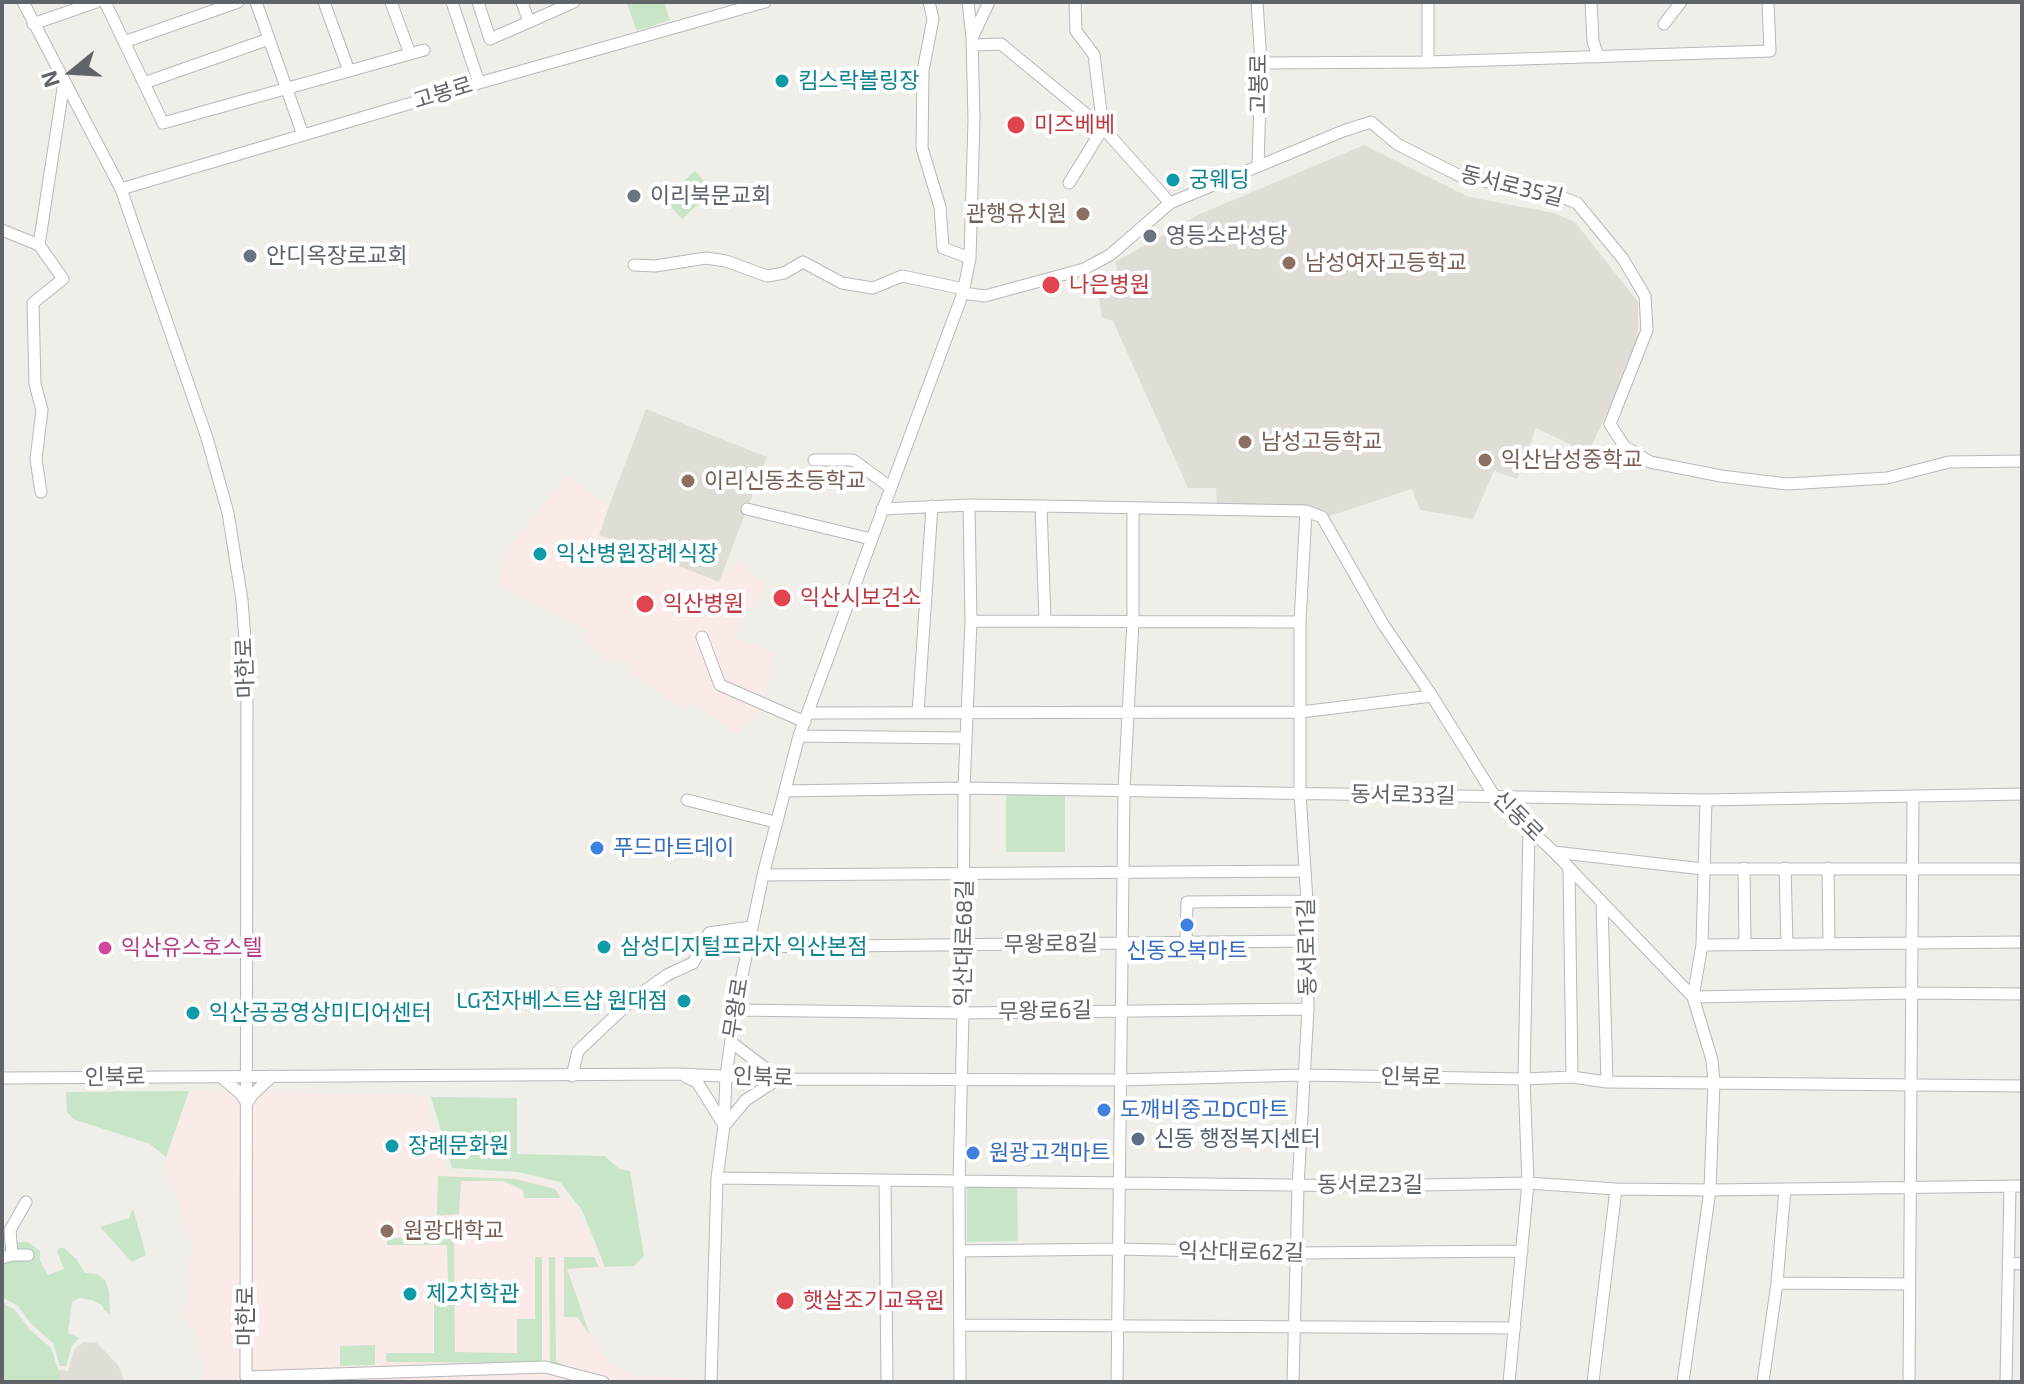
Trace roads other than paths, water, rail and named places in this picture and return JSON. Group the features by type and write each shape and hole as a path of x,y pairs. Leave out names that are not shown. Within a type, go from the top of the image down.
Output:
{"street":[{"name":"마한로","path":"23,2 121,189 207,438 228,513 242,600 247,667 246,1377 545,1367 603,1382"},
{"path":"33,24 96,2"},
{"path":"105,2 163,123 424,50"},
{"path":"124,42 238,2"},
{"path":"256,2 303,135"},
{"path":"324,2 349,71"},
{"path":"391,2 410,54"},
{"path":"452,2 479,83"},
{"path":"478,2 490,39 574,2"},
{"path":"522,2 529,22"},
{"name":"고봉로","path":"121,189 765,2"},
{"path":"929,2 933,19 923,71 922,148 940,207 943,248 970,258"},
{"name":"무왕로","path":"711,1382 717,1178 724,1126 726,1076 746,947 799,736 964,291 970,258 974,120 973,41 968,2"},
{"path":"989,2 973,41 1001,44 1103,128 1170,203"},
{"path":"1069,183 1103,128 1094,55 1076,31 1075,2"},
{"name":"고봉로","path":"1257,2 1261,63 1258,166"},
{"path":"1428,2 1428,62"},
{"path":"1591,2 1593,41 1598,57"},
{"path":"1664,24 1681,2"},
{"path":"1261,63 1428,62 1770,51 1768,2"},
{"path":"144,83 269,39"},
{"path":"39,245 64,81"},
{"name":"동서로35길","path":"634,265 655,266 706,258 726,261 767,276 784,273 803,262 842,283 873,288 902,276 985,296 1084,269 1110,255 1170,203 1371,122 1397,144 1462,177 1551,193 1577,203 1623,259 1645,296 1647,330 1610,424 1624,446 1650,462 1721,476 1787,484 1887,478 1949,462 2022,461"},
{"path":"2,230 39,245 63,279 33,303 35,384 42,410 36,459 41,492"},
{"path":"814,460 853,460 890,487"},
{"path":"882,509 969,505 1306,511"},
{"name":"익산대로68길","path":"960,1382 964,788 971,621 969,505"},
{"path":"918,713 932,506"},
{"path":"1041,506 1045,620"},
{"path":"1117,1382 1124,790 1133,621 1133,508"},
{"path":"747,509 871,539"},
{"name":"동서로11길","path":"1293,1382 1298,1186 1308,1009 1307,901 1300,793 1300,622 1306,511"},
{"name":"신동로","path":"1306,511 1322,517 1383,624 1495,797 1554,852 1693,997 1712,1060 1714,1082 1710,1190 1683,1382"},
{"path":"971,621 1300,622"},
{"path":"702,637 720,685 807,718 918,713 1301,712 1432,696"},
{"path":"799,736 966,738"},
{"name":"동서로33길","path":"785,791 964,788 1706,800 2022,794"},
{"path":"1909,1382 1913,796"},
{"path":"687,800 775,822"},
{"path":"1706,800 1702,945 1693,997 2022,994"},
{"path":"1509,1382 1528,1183 1524,1079 1529,828"},
{"path":"1554,852 1703,869 2022,869"},
{"path":"1569,868 1572,1077"},
{"path":"1744,868 1745,944"},
{"path":"1785,868 1787,944"},
{"path":"1828,868 1829,943"},
{"path":"763,875 1305,871"},
{"path":"1186,943 1187,902 1307,901"},
{"path":"1602,903 1607,1082"},
{"path":"572,1076 578,1051 633,999 667,975 693,963 709,933 751,927"},
{"name":"무왕로8길","path":"746,947 1308,941"},
{"path":"1702,945 2022,942"},
{"name":"무왕로6길","path":"735,1010 963,1013 1308,1009"},
{"path":"680,1074 697,1082 724,1126 746,1100 779,1079 731,1042"},
{"name":"인북로","path":"2,1078 680,1074 779,1079 1119,1080 1303,1075 2022,1086"},
{"path":"220,1076 247,1103 272,1076"},
{"name":"동서로23길","path":"717,1178 1298,1186 1528,1183 1616,1189 1710,1190 2016,1186"},
{"path":"885,1181 887,1382"},
{"path":"2006,1382 2008,1263 2016,1186"},
{"path":"1593,1382 1616,1189"},
{"path":"1763,1382 1777,1283 1785,1189"},
{"path":"26,1202 10,1230 7,1257 28,1255"},
{"name":"익산대로62길","path":"959,1251 1522,1251"},
{"path":"2008,1263 2022,1264"},
{"path":"1777,1283 1910,1284"},
{"path":"960,1325 1515,1328"}],"place":[{"name":"킴스락볼링장","path":"782,81"},
{"name":"미즈베베","path":"1016,125"},
{"name":"궁웨딩","path":"1173,180"},
{"name":"이리북문교회","path":"634,196"},
{"name":"관행유치원","path":"1083,214"},
{"name":"영등소라성당","path":"1150,236"},
{"name":"안디옥장로교회","path":"250,256"},
{"name":"남성여자고등학교","path":"1289,263"},
{"name":"나은병원","path":"1051,285"},
{"name":"남성고등학교","path":"1245,442"},
{"name":"익산남성중학교","path":"1485,460"},
{"name":"이리신동초등학교","path":"688,481"},
{"name":"익산병원장례식장","path":"540,554"},
{"name":"익산시보건소","path":"782,598"},
{"name":"익산병원","path":"645,604"},
{"name":"푸드마트데이","path":"597,848"},
{"name":"신동오복마트","path":"1187,925"},
{"name":"삼성디지털프라자 익산본점","path":"604,947"},
{"name":"익산유스호스텔","path":"105,948"},
{"name":"LG전자베스트샵 원대점","path":"684,1001"},
{"name":"익산공공영상미디어센터","path":"193,1013"},
{"name":"도깨비중고DC마트","path":"1104,1110"},
{"name":"신동 행정복지센터","path":"1138,1139"},
{"name":"장례문화원","path":"392,1146"},
{"name":"원광고객마트","path":"973,1153"},
{"name":"원광대학교","path":"387,1231"},
{"name":"제2치학관","path":"410,1294"},
{"name":"햇살조기교육원","path":"785,1301"}]}
